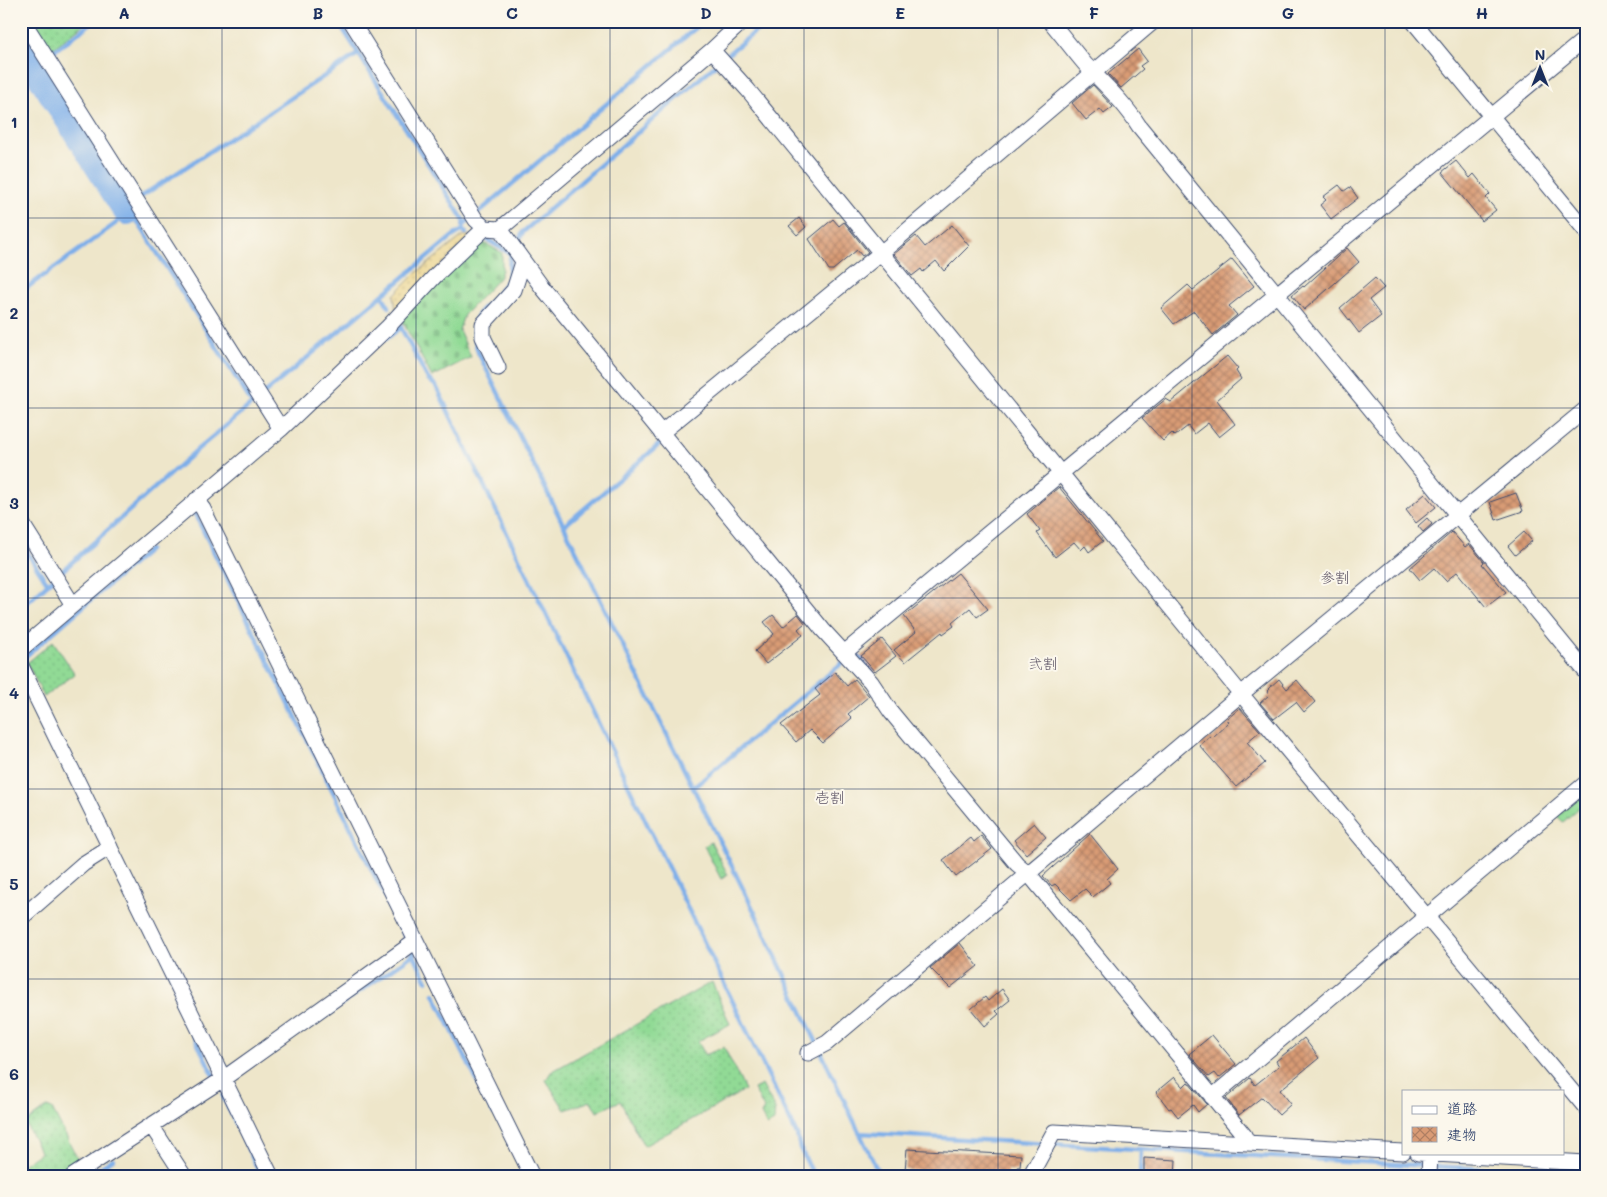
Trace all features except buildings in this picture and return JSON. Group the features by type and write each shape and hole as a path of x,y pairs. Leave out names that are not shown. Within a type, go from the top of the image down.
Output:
{"street":[{"path":"23,21 281,429"},
{"path":"352,21 483,223 517,253 665,430 804,608 849,649 891,712 1017,864 1028,873 1215,1094 1248,1143"},
{"path":"1050,21 1097,74 1274,288 1277,295 1586,672"},
{"path":"665,430 1097,74 1154,21"},
{"path":"1413,21 1494,114 1586,231"},
{"path":"21,649 198,504 281,429 387,328 483,223 718,56 734,24"},
{"path":"849,649 1586,38"},
{"path":"718,56 882,252 1244,698 1429,917 1586,1108"},
{"path":"498,368 483,337 483,324 514,290 517,253"},
{"path":"815,1049 1244,698 1586,408"},
{"path":"198,504 412,944 532,1176"},
{"path":"21,522 73,605"},
{"path":"21,666 110,847 222,1083 271,1176"},
{"path":"1215,1094 1429,917 1586,782"},
{"path":"21,918 83,864 110,847"},
{"path":"73,1176 89,1172 151,1125 222,1083 412,944"},
{"path":"151,1125 184,1176"},
{"path":"1030,1176 1054,1132 1402,1152"},
{"path":"1427,1163 1586,1163"}],"green space":[{"path":"27,21 88,21 47,53"},
{"path":"481,241 502,253 502,270 499,278 464,315 459,330 471,357 432,377 402,320 442,276"},
{"path":"53,641 75,674 44,697 27,663"},
{"path":"1586,792 1586,802 1563,822 1557,816"},
{"path":"711,842 728,875 721,879 704,846"},
{"path":"712,982 730,1024 698,1041 705,1055 724,1047 745,1090 644,1146 620,1101 597,1112 591,1101 565,1110 546,1080 551,1072"},
{"path":"762,1085 775,1109 774,1122 767,1126 761,1114 764,1109 754,1089"},
{"path":"47,1107 52,1109 80,1163 62,1176 22,1176 21,1166 40,1153 25,1123"}],"sand":[{"path":"464,235 471,236 396,311 394,295 415,274"}],"waterway":[{"path":"37,69 50,54 94,21"},
{"path":"338,21 464,221 463,226"},
{"path":"464,225 704,21"},
{"path":"516,245 523,232 735,48 769,21"},
{"path":"1156,28 1165,21"},
{"path":"21,44 127,211"},
{"path":"21,292 115,224 139,198 358,54"},
{"path":"127,211 134,216 252,403"},
{"path":"21,608 199,448 453,236 463,230 466,233"},
{"path":"488,240 511,254"},
{"path":"512,251 506,282 476,318 474,326 478,352 756,915 880,1176"},
{"path":"383,297 389,307"},
{"path":"399,324 428,379 436,386 797,1135 800,1148 814,1176"},
{"path":"386,339 401,327"},
{"path":"669,436 697,413"},
{"path":"564,526 661,443"},
{"path":"194,512 427,981"},
{"path":"21,543 48,584"},
{"path":"21,660 149,550"},
{"path":"852,649 871,672"},
{"path":"693,788 842,663"},
{"path":"314,1023 414,954"},
{"path":"434,994 493,1113"},
{"path":"179,1006 216,1080"},
{"path":"223,1096 261,1176"},
{"path":"859,1133 1586,1175"},
{"path":"1140,1176 1141,1150"},
{"path":"88,1176 113,1159"}],"district":[{"name":"参割","path":"1335,577"},
{"name":"弐割","path":"1043,663"},
{"name":"壱割","path":"830,797"}]}
